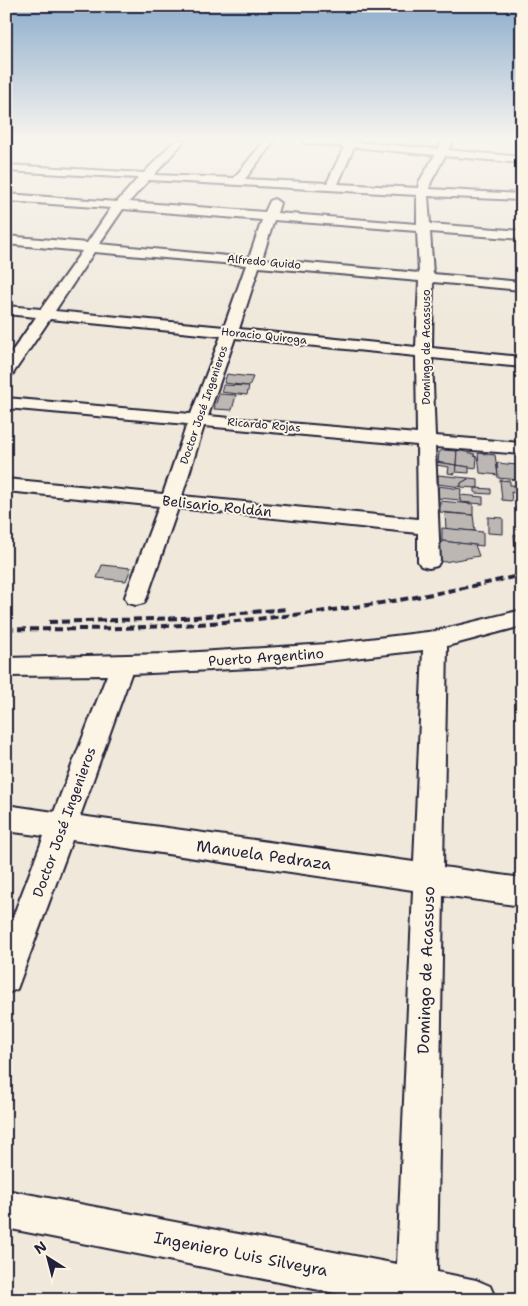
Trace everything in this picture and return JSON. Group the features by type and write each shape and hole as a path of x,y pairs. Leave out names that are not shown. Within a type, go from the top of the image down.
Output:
{"street":[{"path":"56,201 522,235"},
{"path":"6,372 123,201"},
{"name":"Doctor José Ingenieros","path":"136,597 172,501 207,391 230,332 275,201"},
{"name":"Domingo de Acassuso","path":"422,201 426,278 424,352 429,561"},
{"name":"Alfredo Guido","path":"6,240 522,286"},
{"name":"Horacio Quiroga","path":"6,310 522,362"},
{"name":"Ricardo Rojas","path":"6,403 522,449"},
{"name":"Belisario Roldán","path":"6,485 429,527"},
{"name":"Puerto Argentino","path":"6,667 122,666 282,658 435,640 522,618"},
{"name":"Domingo de Acassuso","path":"416,1293 435,640"},
{"name":"Doctor José Ingenieros","path":"6,978 122,666"},
{"name":"Manuela Pedraza","path":"6,818 522,892"},
{"name":"Ingeniero Luis Silveyra","path":"6,1209 416,1293 476,1300"}],"building":[{"path":"227,374 253,377 249,386 224,383"},
{"path":"223,385 249,386 247,395 221,392"},
{"path":"219,394 236,395 232,410 214,409"},
{"path":"443,450 457,451 456,465 438,462 439,452"},
{"path":"457,450 475,454 474,456 477,457 476,468 456,465"},
{"path":"478,453 495,455 498,475 480,473"},
{"path":"436,462 456,465 455,474 448,473 449,467 436,465"},
{"path":"497,463 517,465 519,480 498,478"},
{"path":"456,465 469,467 469,473 456,472"},
{"path":"438,475 468,479 461,483 461,487 438,484"},
{"path":"468,478 478,479 478,488 461,487 461,483"},
{"path":"500,480 510,481 510,485 514,485 514,493 511,492 512,501 502,500"},
{"path":"438,486 461,489 460,500 438,498"},
{"path":"475,488 491,489 491,494 475,493"},
{"path":"460,495 483,497 483,504 460,502"},
{"path":"440,501 473,504 473,515 440,512"},
{"path":"445,513 473,515 475,531 446,529"},
{"path":"488,517 503,518 503,534 488,533"},
{"path":"442,528 483,532 483,546 442,541"},
{"path":"514,535 522,535 522,544 515,545"},
{"path":"442,541 475,545 479,556 444,562 440,560 438,550"},
{"path":"102,565 131,568 126,581 97,578"}],"railway":[{"path":"6,629 136,627 266,618 394,601 522,575"},
{"path":"49,622 184,618 288,609"}]}
